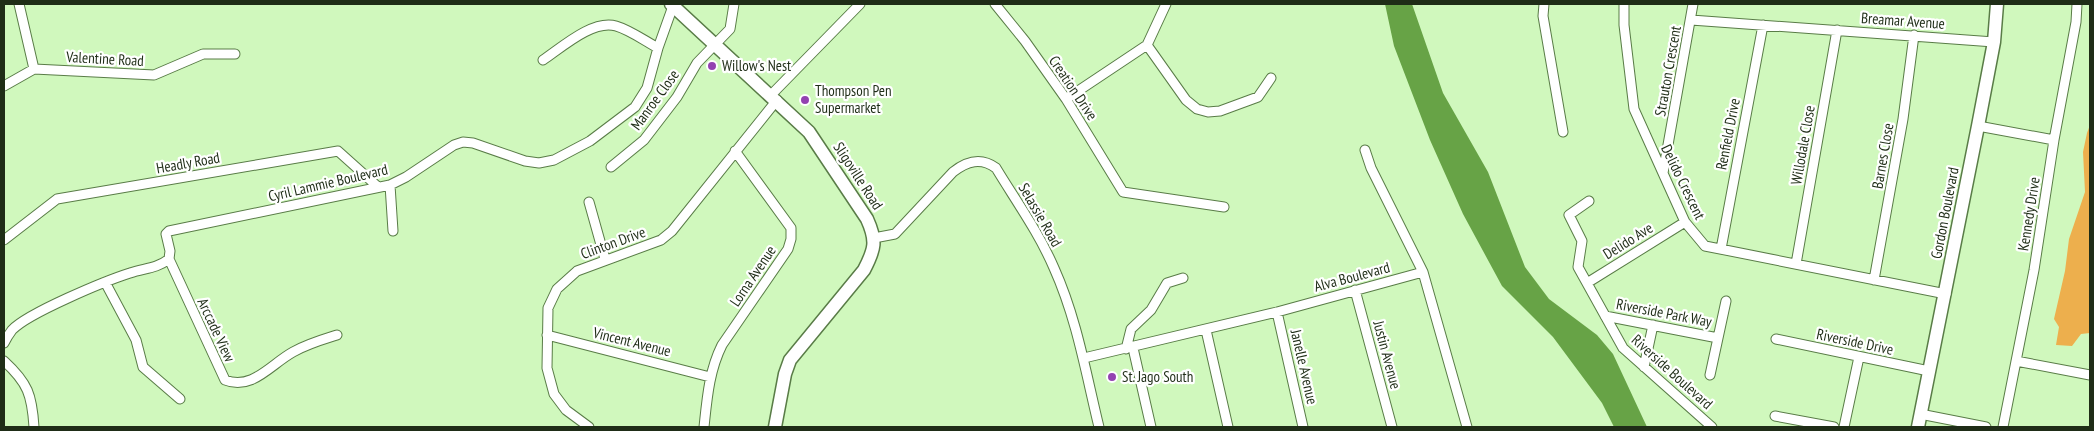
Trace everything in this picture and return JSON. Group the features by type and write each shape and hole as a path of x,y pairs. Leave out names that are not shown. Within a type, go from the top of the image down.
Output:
{"street":[{"path":"4,86 34,69 19,4"},
{"name":"Manroe Close","path":"611,167 644,140 677,97 698,63 730,28 734,4"},
{"name":"Clinton Drive","path":"589,427 566,410 554,394 547,368 548,308 558,289 577,271 661,240 672,231 774,98 859,4"},
{"name":"Creation Drive","path":"995,4 1025,41 1066,99 1123,192 1224,206"},
{"path":"1066,99 1147,45 1166,4"},
{"path":"1544,4 1543,16 1563,132"},
{"name":"Delido Crescent","path":"1624,4 1624,25 1634,109 1685,222 1705,246 1946,294"},
{"name":"Strauton Crescent","path":"1663,173 1693,4"},
{"name":"Gordon Boulevard","path":"1918,427 1946,294 1994,42 1997,4"},
{"name":"Kennedy Drive","path":"2002,427 2034,270 2054,140 2076,22 2077,4"},
{"name":"Sligoville Road","path":"672,5 809,132 828,157 867,219 874,238"},
{"name":"Cyril Lammie Boulevard","path":"169,259 170,250 166,234 169,231 377,186 390,185 406,178 454,145 463,142 473,143 526,161 539,163 554,160 590,141 635,108 647,88 672,5"},
{"name":"Breamar Avenue","path":"1691,20 1994,42"},
{"path":"543,60 580,35 606,25 616,26 658,48"},
{"name":"Renfield Drive","path":"1721,249 1763,25"},
{"name":"Willodale Close","path":"1796,264 1838,30"},
{"name":"Barnes Close","path":"1874,280 1903,119 1914,35"},
{"path":"1147,45 1186,100 1197,109 1208,112 1220,111 1258,97 1271,78"},
{"name":"Valentine Road","path":"34,69 154,75 203,54 235,54"},
{"path":"1978,126 2054,140"},
{"path":"1365,150 1371,168 1423,272 1467,427"},
{"name":"Headly Road","path":"4,240 58,199 338,151 377,186"},
{"name":"Lorna Avenue","path":"704,427 710,377 715,359 788,249 791,239 791,228 735,151"},
{"name":"Selassie Road","path":"874,238 895,234 953,172 963,164 979,161 996,168 1040,239 1066,296 1084,358 1099,427"},
{"path":"390,185 393,231"},
{"name":"Riverside Boulevard","path":"1589,201 1570,214 1569,218 1582,242 1577,264 1622,348 1712,427"},
{"path":"589,202 605,260"},
{"name":"Delido Ave","path":"1587,283 1685,222"},
{"path":"775,427 787,366 864,270 872,254 874,238"},
{"path":"4,343 12,331 35,314 105,282 131,272 154,268 169,259"},
{"name":"Arccade View","path":"169,259 225,380 234,384 244,383 256,378 291,353 313,342 336,335"},
{"name":"Alva Boulevard","path":"1084,358 1129,349 1277,312 1423,272"},
{"path":"1151,427 1129,349 1131,329 1151,310 1167,282 1183,278"},
{"path":"105,282 136,340 143,366 180,399"},
{"name":"Justin Avenue","path":"1355,290 1392,427"},
{"path":"1710,375 1726,301"},
{"name":"Janelle Avenue","path":"1277,312 1303,427"},
{"name":"Riverside Park Way","path":"1605,316 1718,338"},
{"path":"1644,367 1653,325"},
{"path":"1206,330 1228,427"},
{"name":"Vincent Avenue","path":"547,335 710,377"},
{"name":"Riverside Drive","path":"1776,339 1929,371"},
{"path":"1844,427 1859,357"},
{"path":"4,360 29,391 32,401 34,427"},
{"path":"2016,361 2090,375"},
{"path":"1920,414 1986,427"},
{"path":"1775,416 1834,427"}],"shaded area":[{"path":"1385,4 1412,4 1443,93 1488,172 1525,267 1549,299 1597,335 1613,354 1647,427 1614,427 1602,403 1553,337 1502,286 1463,214 1430,140 1394,46"},
{"path":"2090,125 2090,333 2081,334 2072,346 2056,345 2059,327 2054,319 2065,271 2069,239 2085,192 2083,152"}],"place":[{"name":"Willow's Nest","path":"712,66"},
{"name":"Thompson Pen Supermarket","path":"805,100"},
{"name":"St. Jago South","path":"1112,377"}]}
